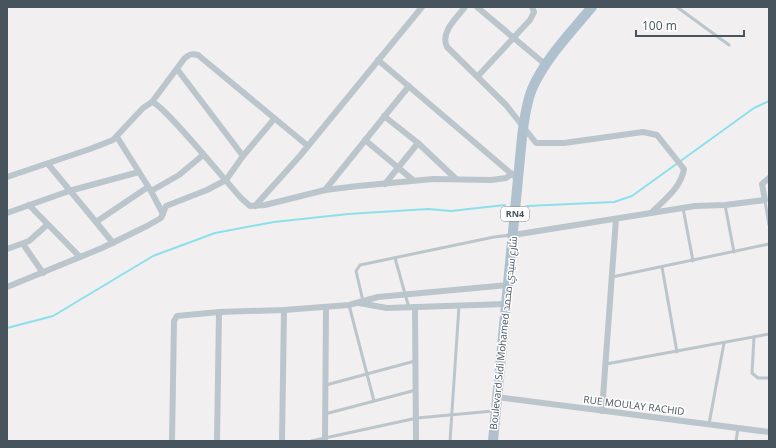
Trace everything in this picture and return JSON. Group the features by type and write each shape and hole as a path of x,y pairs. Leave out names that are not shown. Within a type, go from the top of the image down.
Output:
{"main road":[{"name":"Boulevard Sidi Mohamed شارع سيدي محمد","path":"493,441 513,235 515,176 528,102 532,88 546,65 592,7"}],"street":[{"path":"255,206 308,146 422,7"},
{"path":"465,7 446,31 445,43 447,47 506,105 536,143 564,143 643,132 657,135 684,169 683,177 676,188 651,213"},
{"path":"477,7 546,65"},
{"path":"478,76 530,20 534,12 532,7"},
{"path":"7,177 103,144 117,137 144,108 152,102 188,55 198,54 308,146"},
{"path":"378,60 515,176"},
{"path":"177,69 243,156"},
{"path":"325,190 409,86"},
{"path":"152,102 161,108 246,204 255,206 325,190 413,180 455,178 491,180 515,176"},
{"path":"384,116 418,143 455,178"},
{"path":"7,287 113,243 159,220 166,206 207,190 226,180 243,156 274,119"},
{"path":"117,137 163,214"},
{"path":"365,140 413,180"},
{"path":"385,184 418,143"},
{"path":"96,222 149,189 179,175 203,155"},
{"path":"48,164 113,243"},
{"path":"7,213 70,191 139,172"},
{"path":"513,235 683,208 765,200 762,184 769,178"},
{"path":"29,205 80,257"},
{"path":"602,411 616,219"},
{"path":"7,248 23,244 47,225"},
{"path":"23,244 43,273"},
{"path":"172,441 175,317 188,314 284,310 349,305 362,303 378,297 508,285"},
{"path":"362,303 383,307 506,304"},
{"path":"325,440 326,307"},
{"path":"412,307 417,361 416,441"},
{"path":"282,441 284,310"},
{"path":"216,441 218,312"},
{"name":"RUE MOULAY RACHID","path":"497,397 769,432"}],"lane":[{"path":"676,7 729,45"},
{"path":"765,200 769,224"},
{"path":"725,205 734,252"},
{"path":"683,208 693,261"},
{"path":"362,303 356,271 357,267 494,236 513,235"},
{"path":"612,277 769,244"},
{"path":"395,258 405,294 412,307"},
{"path":"662,267 677,352"},
{"path":"349,305 368,373 374,402"},
{"path":"450,441 459,306"},
{"path":"606,364 769,334"},
{"path":"754,337 752,373 758,378 769,378"},
{"path":"709,425 724,343"},
{"path":"326,385 417,361"},
{"path":"325,414 416,390"},
{"path":"311,441 325,440 417,418 495,410"},
{"path":"736,441 738,428"}],"waterway":[{"path":"527,206 614,202 632,196 754,108 769,101"},
{"path":"7,328 53,316 153,256 215,233 274,222 348,214 428,209 451,211 505,205"}]}
